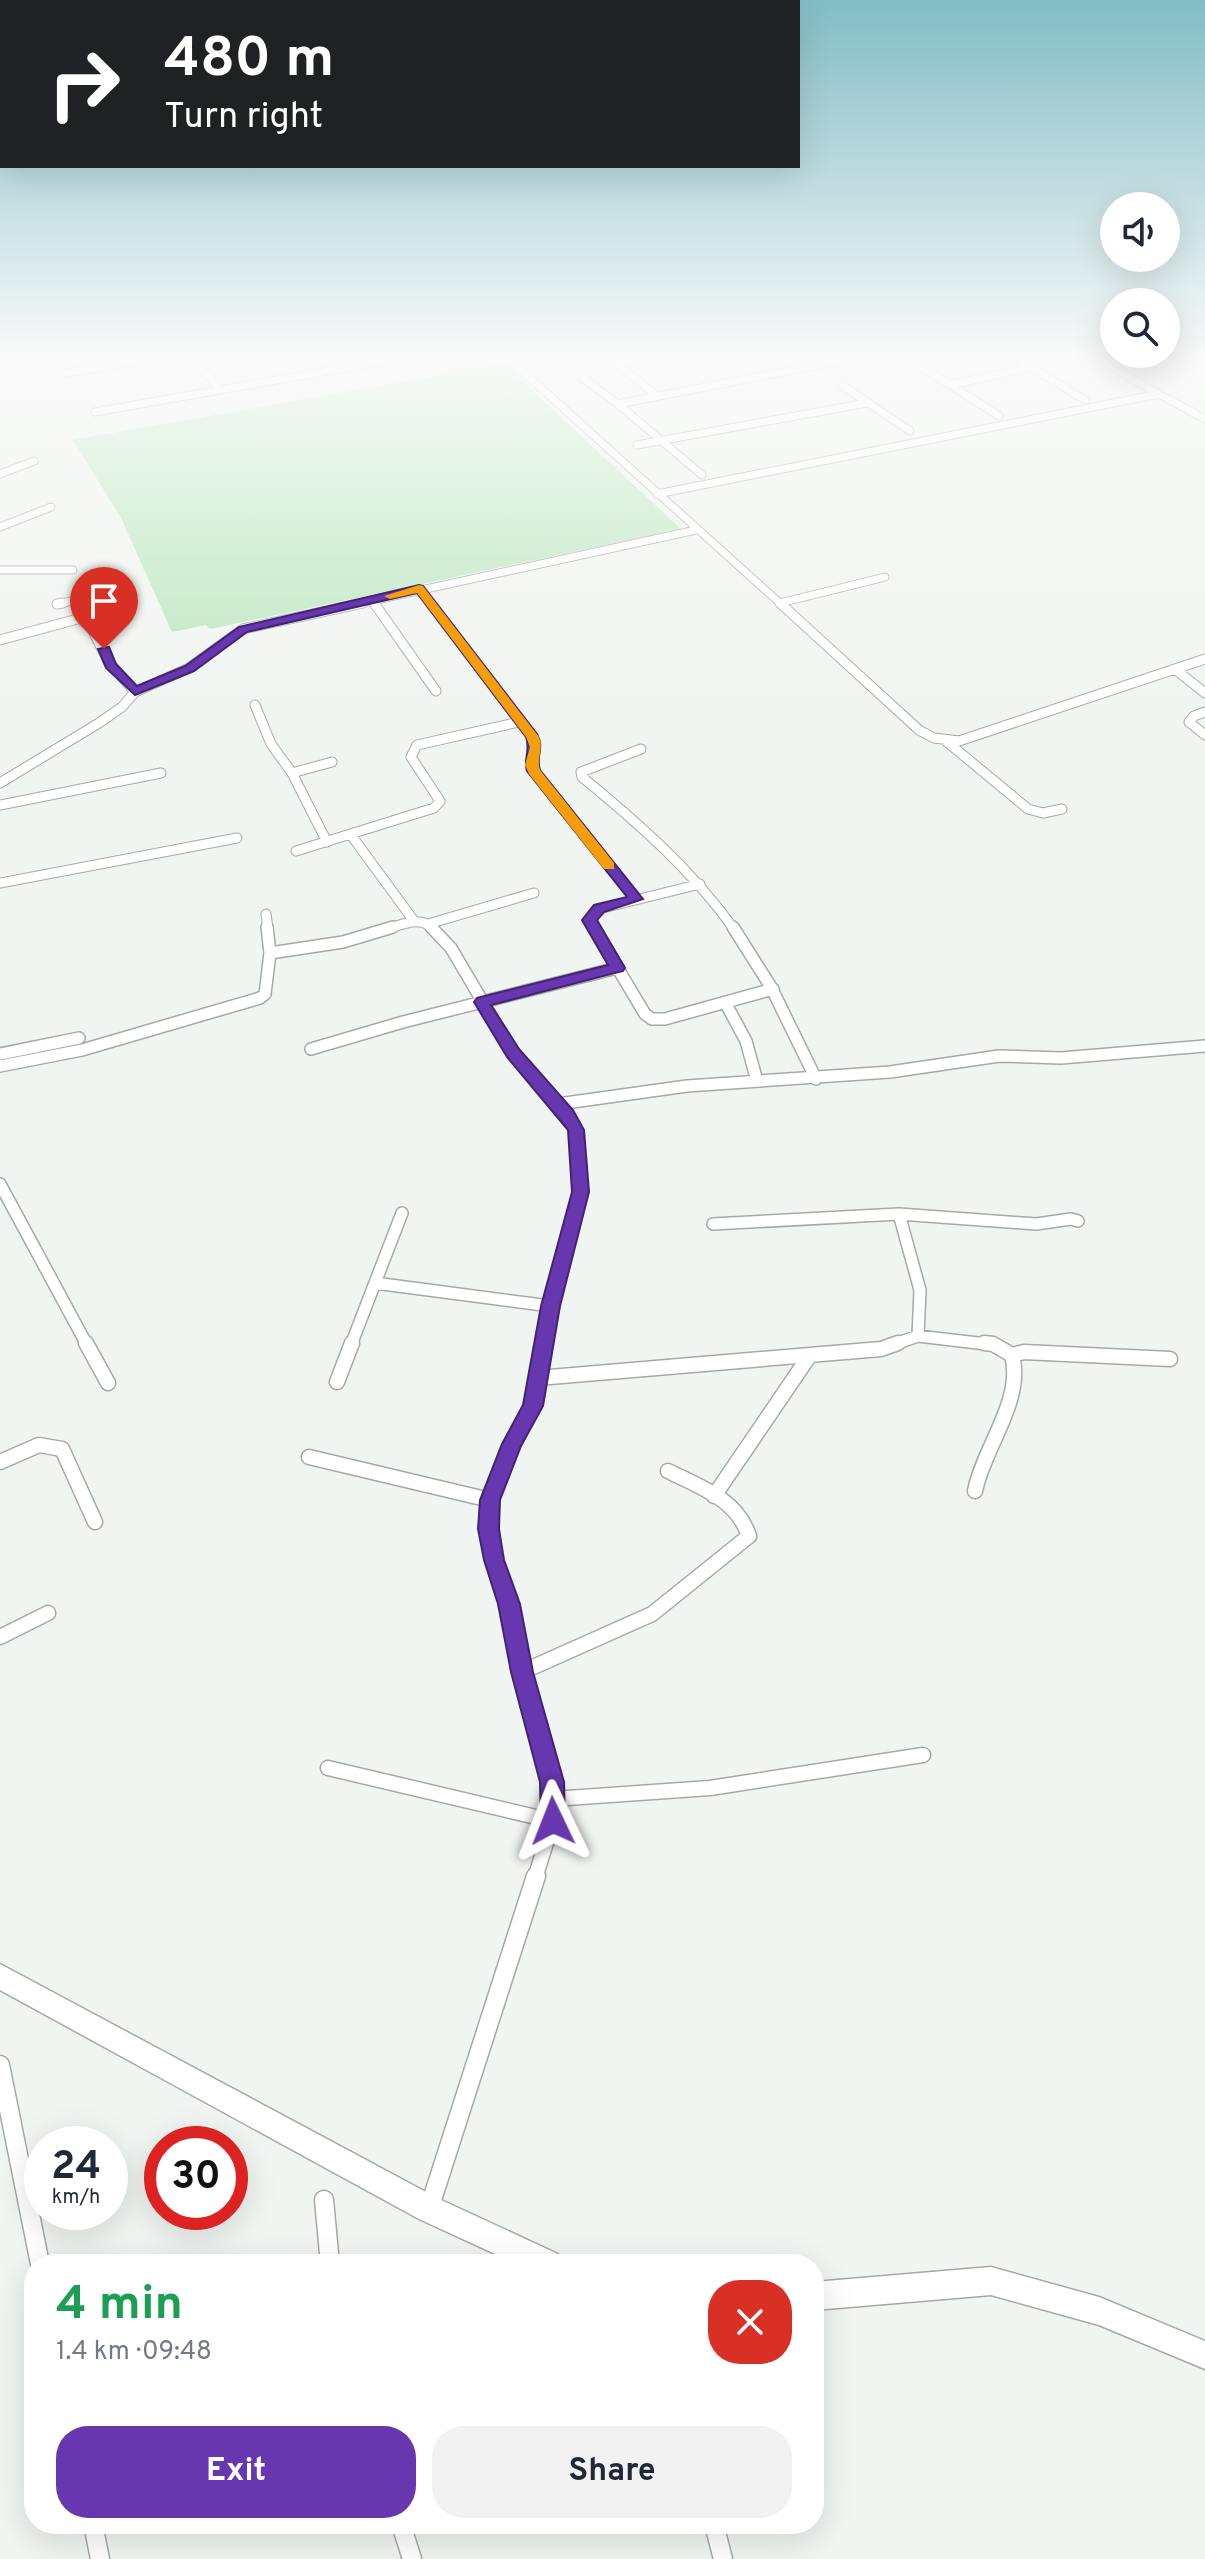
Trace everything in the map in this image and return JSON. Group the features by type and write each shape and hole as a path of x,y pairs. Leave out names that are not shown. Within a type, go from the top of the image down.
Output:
{"street":[{"path":"631,470 869,681 919,730 946,741 1028,809 1043,813 1062,809"},
{"path":"697,470 702,475"},
{"path":"657,494 775,470"},
{"path":"0,527 51,507"},
{"path":"0,783 99,723 122,707 135,692 189,668 243,629 696,530"},
{"path":"0,570 73,570"},
{"path":"780,603 885,577"},
{"path":"419,589 535,741 536,753 531,765 534,771 636,899"},
{"path":"372,600 436,691"},
{"path":"57,604 75,602 83,608 110,665 135,692"},
{"path":"0,640 85,617"},
{"path":"946,741 959,741 1205,659"},
{"path":"1176,670 1205,693"},
{"path":"255,705 271,744 292,773 327,842"},
{"path":"1205,712 1194,716 1189,722 1205,735"},
{"path":"296,851 439,805 440,801 411,757 417,745 519,722"},
{"path":"641,749 592,765 581,772 582,777 621,806 700,884 737,929 773,989 816,1079"},
{"path":"292,773 332,762"},
{"path":"0,805 161,773"},
{"path":"351,835 421,923 451,948 513,1053 558,1104 576,1130 581,1174 580,1192 550,1306 533,1406 512,1444 490,1500 489,1529 494,1560 509,1604 522,1672 552,1782 553,1821 429,2209"},
{"path":"0,883 237,838"},
{"path":"700,884 599,909 589,920 645,1014 652,1019 665,1019 773,989"},
{"path":"270,953 343,942 534,893"},
{"path":"0,1066 82,1050 260,998 265,994 270,953 266,914"},
{"path":"311,1049 617,968"},
{"path":"726,1004 740,1025 754,1058 757,1081"},
{"path":"0,1054 79,1038"},
{"path":"558,1104 687,1086 816,1079 999,1056 1061,1058 1205,1046"},
{"path":"0,1184 108,1383"},
{"path":"337,1382 402,1213"},
{"path":"899,1214 920,1290 918,1336"},
{"path":"713,1224 899,1214 1036,1224 1071,1219 1078,1221"},
{"path":"375,1283 550,1306"},
{"path":"538,1378 881,1349 918,1336 993,1344 1012,1355 1024,1352 1170,1359"},
{"path":"714,1496 810,1355"},
{"path":"975,1491 979,1471 1008,1405 1016,1371 1012,1355"},
{"path":"0,1462 40,1444 54,1444 62,1449 95,1522"},
{"path":"309,1457 490,1500"},
{"path":"522,1672 652,1614 749,1536 738,1511 668,1471"},
{"path":"0,1637 48,1613"},
{"path":"553,1799 710,1788 923,1755"},
{"path":"328,1768 553,1821"},
{"path":"0,1976 429,2209 526,2254"},
{"path":"0,2065 38,2254"},
{"path":"324,2200 329,2254"},
{"path":"824,2295 991,2281 1099,2311 1205,2355"},
{"path":"95,2534 100,2559"},
{"path":"404,2534 412,2559"},
{"path":"717,2534 723,2559"}],"green space":[{"path":"92,470 618,470 681,529 210,629 206,625 172,632 121,518"}],"slow traffic":[{"path":"390,596 419,589 535,741 536,753 531,765 534,771 609,866"}],"route":[{"path":"104,649 110,665 135,692 189,668 243,629 298,619 419,589 535,741 536,753 531,765 534,771 636,899 599,909 592,913 589,920 617,968 482,1002 513,1053 567,1114 576,1130 581,1174 580,1192 550,1306 533,1406 512,1444 490,1500 489,1529 494,1560 509,1604 522,1672 552,1782 553,1821"}]}
